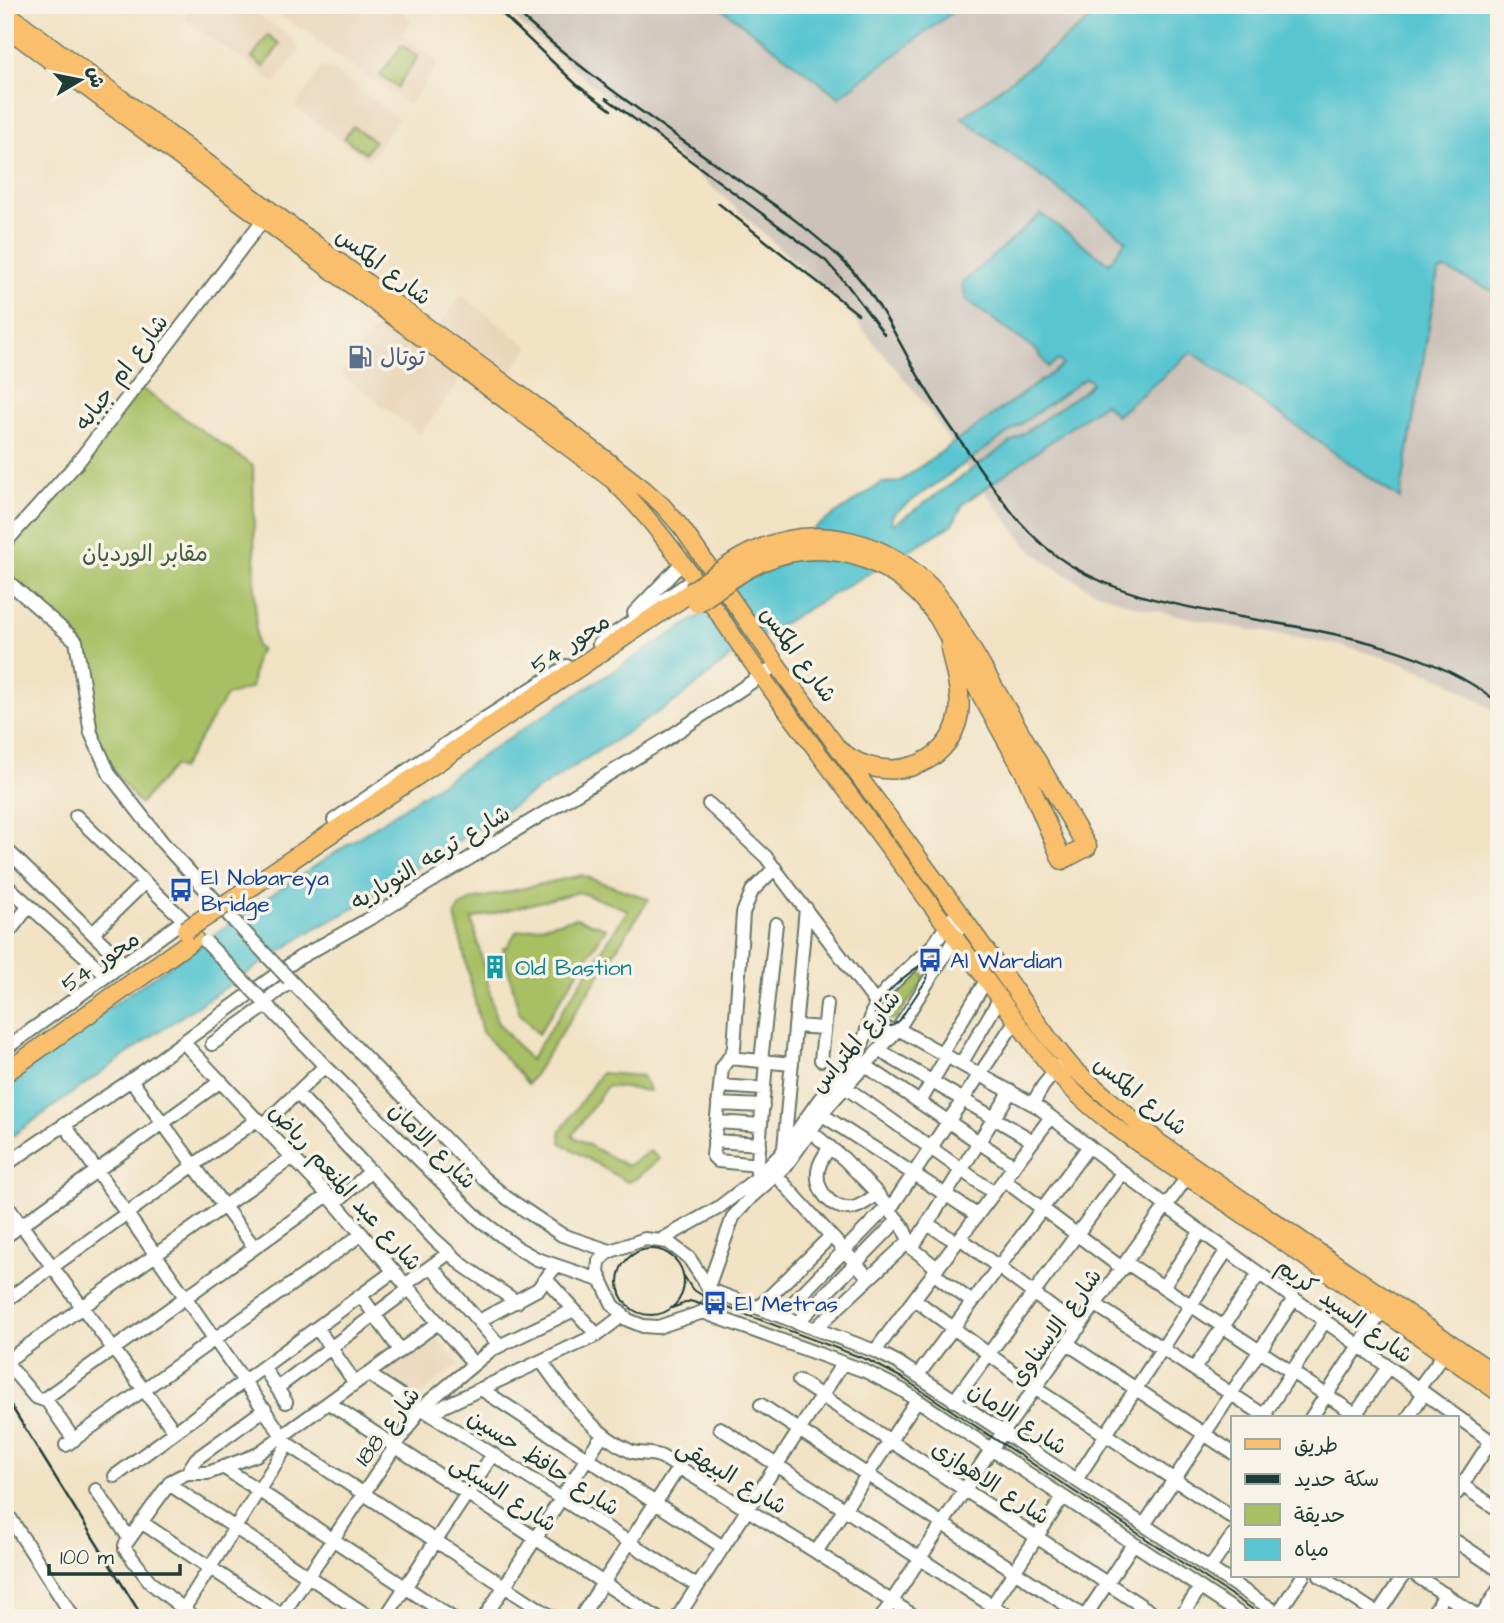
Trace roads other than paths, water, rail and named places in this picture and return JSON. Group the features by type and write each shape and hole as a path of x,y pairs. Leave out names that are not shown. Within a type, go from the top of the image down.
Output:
{"highway":[{"name":"محور 54","path":"7,1047 193,933 234,911 698,594 762,561 795,552 845,552 880,564 929,595 948,611 1087,847 1062,860 1025,773 948,635 929,595"},
{"path":"843,753 865,766 895,771 925,762 941,749 957,722 960,701 948,635"},
{"name":"محور 54","path":"5,1073 193,933"}],"main road":[{"name":"شارع المكس","path":"5,11 513,399 612,481 647,517 682,563 698,594 1016,1020 1060,1066 1081,1076 1191,1172 1499,1393"},
{"name":"شارع المكس","path":"5,27 263,220 662,505 960,913 1060,1066"},
{"path":"885,844 900,832"},
{"name":"شارع المكس","path":"1191,1172 1499,1376"}],"street":[{"name":"شارع ام جبابه","path":"5,543 78,462 263,220"},
{"path":"334,820 510,701 589,653 616,631 682,563"},
{"path":"5,579 76,641 91,733 110,775 163,843 234,911"},
{"path":"616,631 698,594"},
{"name":"شارع ترعه النوباريه","path":"5,1165 131,1080 299,958 374,916 665,740 773,659"},
{"path":"709,804 749,839 775,868 874,1007"},
{"name":"شارع الامان","path":"76,816 479,1219 519,1249 555,1267 602,1281"},
{"path":"5,848 123,962"},
{"path":"775,868 752,891 743,914 734,1048 723,1065 713,1156 715,1160 757,1171 776,924"},
{"path":"93,933 145,883"},
{"path":"5,884 106,975"},
{"path":"5,937 29,906"},
{"path":"784,1150 806,908"},
{"name":"شارع الامان","path":"234,911 290,980 483,1178 507,1198 562,1235 610,1251"},
{"name":"شارع المتراس","path":"661,1240 691,1225 727,1201 757,1171 784,1150 819,1100 855,1061 863,1047 874,1007 887,989 960,923 960,913"},
{"name":"شارع المتراس","path":"709,1289 730,1224 737,1211 795,1156 821,1114 898,1029 951,931"},
{"path":"7,1047 123,962 193,933"},
{"path":"920,1102 986,979"},
{"path":"212,1044 290,980"},
{"path":"961,1063 1000,998"},
{"path":"821,1060 827,1004"},
{"name":"شارع السيد كريم","path":"874,1007 874,1019 881,1027 887,1030 898,1029 1033,1103 1166,1206 1456,1416"},
{"path":"780,1316 889,1208 1016,1020"},
{"path":"795,1026 824,1028"},
{"name":"شارع عبد المنعم رياض","path":"183,1042 331,1199 473,1363"},
{"path":"880,1051 1033,1141"},
{"path":"729,1058 792,1064"},
{"path":"5,1301 194,1166 261,1122 298,1093 325,1066"},
{"path":"866,1066 1014,1166"},
{"path":"1033,1103 1060,1066"},
{"path":"131,1080 254,1247"},
{"path":"5,1237 164,1125 221,1081"},
{"path":"720,1086 764,1088"},
{"path":"845,1087 994,1193"},
{"path":"814,1329 869,1278 911,1244 946,1195 1011,1091"},
{"path":"298,1093 449,1253 517,1302"},
{"path":"718,1104 763,1106"},
{"path":"821,1114 977,1215"},
{"path":"875,1351 1051,1117"},
{"path":"716,1122 761,1125"},
{"path":"64,1124 285,1440 553,1618"},
{"path":"810,1131 878,1194 898,1220 911,1244 935,1270 972,1302"},
{"path":"714,1141 760,1144"},
{"path":"918,1375 1089,1146"},
{"path":"830,1147 818,1169 817,1179 825,1197 841,1207 851,1208 860,1206 878,1194"},
{"path":"293,1157 10,1358 10,1367 37,1399 44,1399 254,1247 371,1171"},
{"path":"954,1401 1123,1172"},
{"name":"شارع الاسناوى","path":"881,1618 1003,1433 1191,1172"},
{"path":"776,1175 869,1278"},
{"path":"1004,1180 1077,1234 1163,1287 1355,1416"},
{"path":"727,1201 737,1211"},
{"path":"5,1203 175,1432"},
{"path":"797,1323 898,1220"},
{"path":"927,1224 958,1240 998,1267 1079,1328"},
{"path":"1163,1287 1200,1231"},
{"path":"44,1399 70,1443 362,1234"},
{"path":"758,1308 831,1236"},
{"path":"645,1239 661,1240 684,1253 709,1289 711,1301 703,1312 658,1327 635,1324 622,1316 613,1305 598,1273 598,1263 610,1251 645,1239"},
{"path":"1076,1480 1227,1250"},
{"path":"277,1388 375,1315 449,1253"},
{"path":"431,1266 499,1345"},
{"path":"479,1321 538,1289 555,1267"},
{"path":"115,1476 394,1271"},
{"path":"1194,1369 1259,1274"},
{"path":"547,1280 597,1335"},
{"name":"شارع الامان","path":"709,1289 875,1351 897,1362 1282,1615"},
{"path":"361,1296 400,1350"},
{"path":"914,1298 1036,1389 1231,1517"},
{"path":"1144,1525 1294,1299"},
{"path":"1096,1305 1264,1416"},
{"name":"شارع 188","path":"283,1617 395,1446 425,1411 473,1363 499,1345 574,1310"},
{"path":"1312,1416 1382,1311"},
{"name":"شارع الامان","path":"703,1312 884,1380 1246,1618"},
{"path":"425,1411 481,1389 597,1335 622,1316"},
{"path":"1266,1416 1325,1321"},
{"path":"128,1544 141,1522 175,1478 187,1473 202,1474 223,1467 256,1455 285,1440 329,1403 438,1322"},
{"path":"317,1328 355,1383"},
{"path":"1068,1344 1231,1452"},
{"path":"1409,1416 1444,1354"},
{"name":"شارع البيهقى","path":"541,1361 581,1415 602,1435 633,1452 657,1454 816,1552 916,1618"},
{"path":"677,1618 843,1363"},
{"path":"1357,1416 1388,1367"},
{"path":"264,1368 286,1402"},
{"name":"شارع حافظ حسين","path":"368,1374 697,1586"},
{"name":"شارع الاهوازى","path":"799,1381 1160,1618"},
{"path":"481,1389 723,1547"},
{"path":"816,1552 917,1400"},
{"name":"شارع السبكى","path":"329,1403 657,1618"},
{"path":"761,1405 1085,1618 1133,1544"},
{"path":"187,1473 196,1459 265,1409"},
{"name":"شارع السيد كريم","path":"1458,1418 1495,1444"},
{"path":"720,1427 1011,1618"},
{"path":"484,1618 602,1435"},
{"path":"183,1610 259,1491 285,1440"},
{"path":"1495,1444 1458,1487 1499,1510"},
{"path":"386,1618 492,1454"},
{"path":"223,1467 452,1618"},
{"path":"580,1618 679,1467"},
{"path":"169,1485 371,1618"},
{"path":"96,1490 151,1583 195,1618"},
{"path":"984,1618 1063,1497"},
{"path":"6,1515 74,1618"},
{"path":"141,1522 283,1617"},
{"path":"1210,1569 1231,1538"},
{"path":"1458,1543 1499,1570"},
{"path":"1282,1615 1302,1578"},
{"path":"1323,1578 1379,1616 1402,1578"},
{"path":"1420,1578 1480,1618 1499,1589"},
{"path":"1180,1618 1200,1588"},
{"path":"1430,1618 1445,1594"}],"water":[{"path":"717,5 962,5 839,97"},
{"path":"1109,5 1499,5 1499,294 1445,269 1438,272 1400,499 1192,352 1116,416 1105,403 963,504 952,525 775,628 729,658 682,697 346,913 314,929 161,1030 5,1141 5,1082 32,1061 274,893 695,619 789,545 882,483 899,482 1063,365 1059,360 1048,367 1037,351 966,300 962,283 1041,214 1109,263 1126,240 962,118","holes":["1086,378 1092,383 896,523 891,522 893,514"]}],"tram line":[{"path":"930,960 927,979 899,1021 892,1026 880,1024 875,1017 876,1010 887,993 930,960"},
{"path":"644,1249 658,1249 670,1254 679,1263 684,1282 682,1295 675,1306 658,1315 644,1315 632,1310 623,1301 618,1289 618,1275 623,1263 632,1254 644,1249"},
{"path":"684,1276 692,1289 715,1303 868,1360 904,1379 1266,1618"},
{"path":"672,1308 690,1301 710,1307"}],"railway":[{"path":"493,5 577,85 611,110"},
{"path":"509,5 589,72 789,216 857,275 877,303 950,426 1014,515 1054,554 1087,574 1139,595 1325,632 1399,651 1468,682 1499,703"},
{"path":"606,98 826,261 884,334"},
{"path":"718,203 858,314"},
{"path":"5,1396 143,1618"}],"place":[{"name":"توتال","path":"360,357"},
{"name":"El Nobareya Bridge","path":"181,890"},
{"name":"Al Wardian","path":"930,960"},
{"name":"Old Bastion","path":"495,967"},
{"name":"El Metras","path":"715,1303"}],"park label":[{"name":"مقابر الورديان","path":"145,553"}]}
